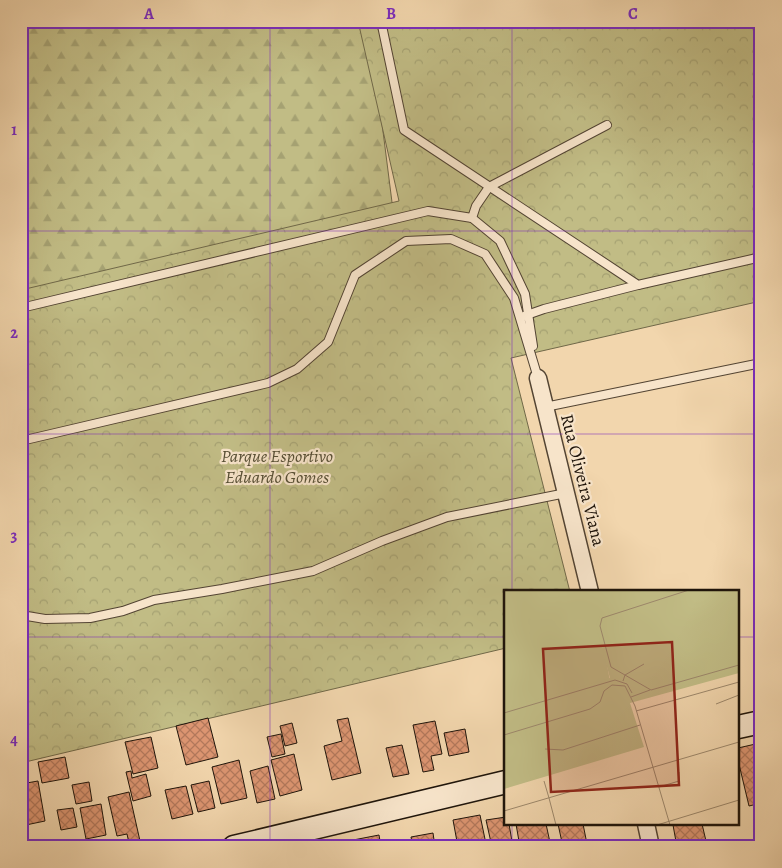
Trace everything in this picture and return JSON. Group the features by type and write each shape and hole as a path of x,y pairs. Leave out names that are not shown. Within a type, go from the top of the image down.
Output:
{"main road":[{"path":"740,727 761,722"},
{"path":"234,847 504,782"}],"street":[{"name":"Rua Oliveira Viana","path":"538,378 590,590"},
{"path":"646,826 651,847"}],"lane":[{"path":"381,21 404,130 638,285"},
{"path":"472,218 476,206 489,187 607,125"},
{"path":"21,308 428,211 472,218 500,241 526,294 524,316"},
{"path":"21,441 268,383 297,369 328,342 355,275 406,241 451,239 484,254 524,316 538,378"},
{"path":"524,316 544,309 638,285 761,257"},
{"path":"545,407 761,362"},
{"path":"21,615 45,619 90,618 123,611 154,600 313,571 382,540 447,517 566,493"}],"green space":[{"path":"21,21 369,21 394,218 21,305"},
{"name":"Parque Esportivo Eduardo Gomes","path":"358,21 761,21 761,301 511,358 569,590 504,590 504,648 21,763 21,290 399,201"}],"building":[{"path":"208,718 218,757 186,765 176,726"},
{"path":"348,718 361,773 332,780 324,746 342,741 337,720"},
{"path":"435,721 442,754 431,756 434,770 423,772 413,725"},
{"path":"292,723 297,743 285,746 280,726"},
{"path":"465,729 469,752 449,756 444,733"},
{"path":"281,734 285,754 272,757 267,737"},
{"path":"151,737 158,768 133,774 125,742"},
{"path":"760,743 761,803 749,806 740,768 740,748"},
{"path":"402,745 409,774 393,777 386,748"},
{"path":"294,754 302,790 280,796 271,760"},
{"path":"65,757 69,778 42,783 38,762"},
{"path":"239,760 247,798 221,804 212,767"},
{"path":"268,766 275,799 257,803 250,771"},
{"path":"131,771 132,778 146,774 151,796 133,801 126,772"},
{"path":"38,781 45,821 21,826 21,784"},
{"path":"209,781 215,808 198,812 191,785"},
{"path":"89,782 92,801 76,804 72,785"},
{"path":"186,786 193,814 172,819 165,790"},
{"path":"129,792 140,841 129,843 127,834 117,836 108,797"},
{"path":"101,804 106,835 86,839 80,808"},
{"path":"73,808 77,827 61,830 57,810"},
{"path":"480,815 486,844 473,847 458,847 453,820"},
{"path":"504,817 504,826 509,826 513,847 492,847 486,820"},
{"path":"516,826 546,826 551,847 520,847"},
{"path":"558,826 583,826 587,844 563,847"},
{"path":"673,826 702,826 706,841 677,847"},
{"path":"433,833 435,847 413,847 411,837"},
{"path":"379,835 381,847 349,847 348,841"},
{"path":"406,840 408,847 389,847 389,843"}]}
